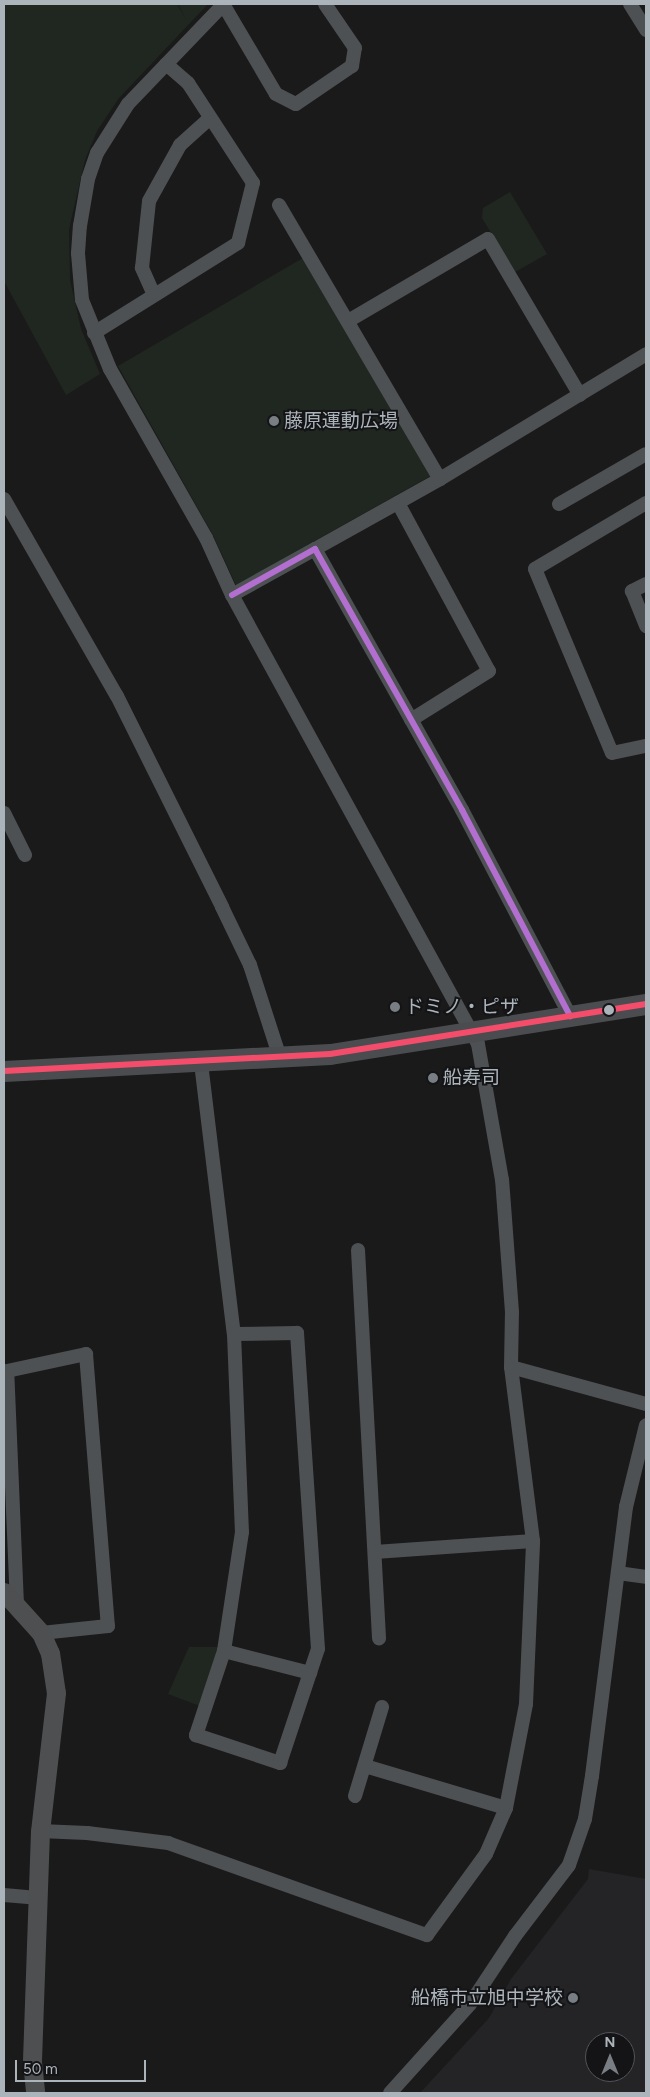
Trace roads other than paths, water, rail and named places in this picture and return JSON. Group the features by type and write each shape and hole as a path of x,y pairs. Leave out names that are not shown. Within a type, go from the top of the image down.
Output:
{"main road":[{"path":"4,1071 280,1058 471,1033 646,1004"}],"street":[{"path":"40,1832 87,1833 168,1844 427,1935 486,1854 506,1808 526,1704 533,1541 512,1367 512,1312 502,1180 478,1044 232,595 206,538 110,369 94,333 79,280 80,226 88,179 97,153 114,123 166,64 223,4 276,94 296,104 352,66 355,48 325,4"},
{"path":"630,4 646,30"},
{"path":"94,333 238,243 253,183 188,83 166,64"},
{"path":"154,295 142,268 149,201 180,145 210,118"},
{"path":"279,204 440,479"},
{"path":"348,321 488,239 580,395"},
{"path":"232,595 440,479 646,354"},
{"path":"559,504 646,454"},
{"path":"4,499 116,696 218,898 250,965 280,1058"},
{"path":"398,502 489,671 411,720"},
{"path":"646,504 535,569 612,753 646,746"},
{"path":"315,549 411,720 570,1016"},
{"path":"646,584 632,591 646,626"},
{"path":"4,814 25,855"},
{"path":"201,1062 234,1334 242,1532 224,1651 196,1735 280,1763 318,1649 297,1333 234,1334"},
{"path":"358,1250 378,1638"},
{"path":"16,1605 5,1365 86,1354 108,1626 41,1632"},
{"path":"512,1367 646,1404"},
{"path":"390,2093 470,2004 515,1936 569,1865 585,1819 626,1508 646,1425"},
{"path":"375,1552 533,1541"},
{"path":"618,1573 646,1577"},
{"path":"4,1592 41,1632 50,1653 56,1693 40,1832 32,2062 35,2093"},
{"path":"224,1651 310,1673"},
{"path":"355,1796 382,1707"},
{"path":"364,1766 506,1808"},
{"path":"4,1895 37,1898"}],"place":[{"name":"藤原運動広場","path":"274,421"},
{"name":"ドミノ・ピザ","path":"395,1007"},
{"name":"船寿司","path":"433,1078"},
{"name":"船橋市立旭中学校","path":"573,1998"}]}
